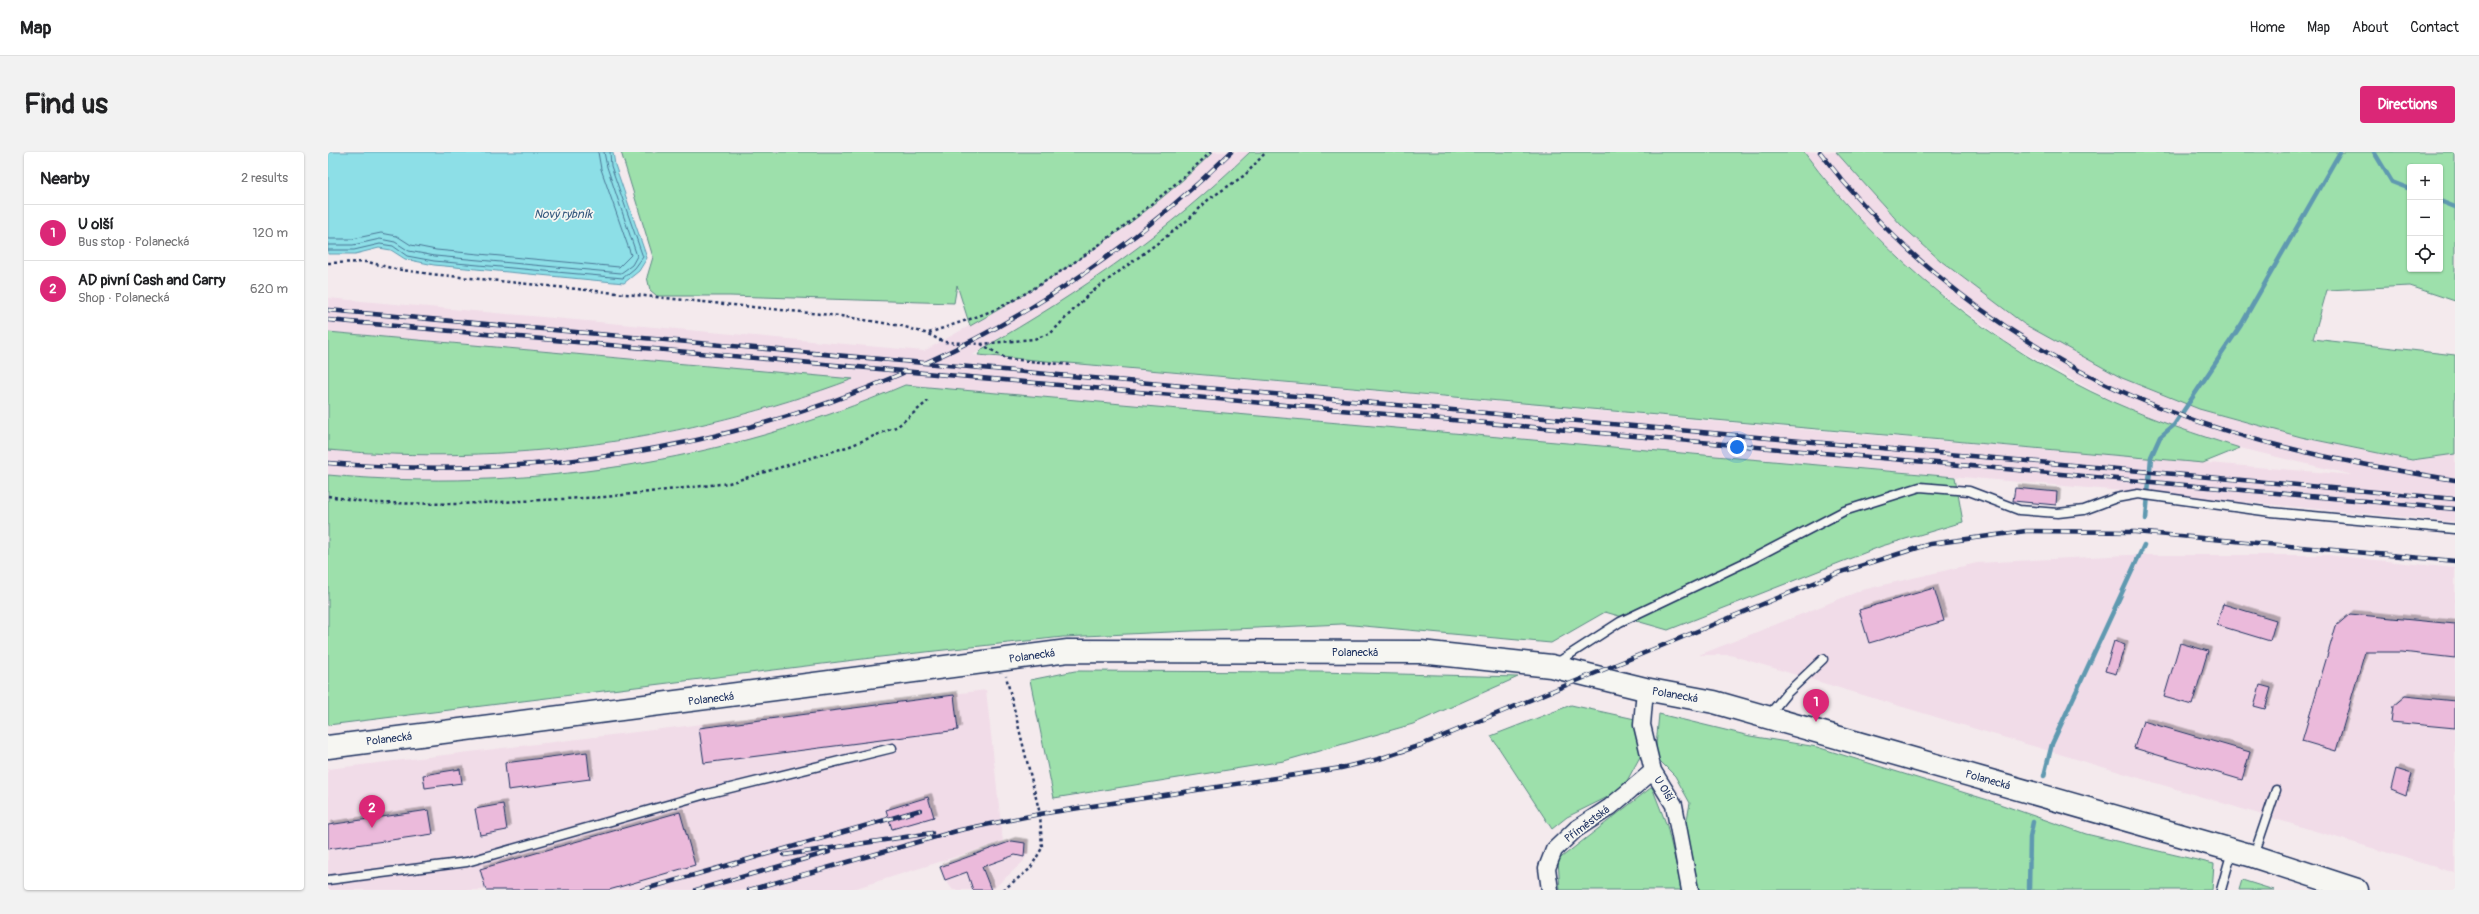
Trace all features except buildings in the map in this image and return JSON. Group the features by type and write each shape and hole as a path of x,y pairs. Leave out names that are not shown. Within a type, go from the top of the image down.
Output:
{"street":[{"name":"Polanecká","path":"328,746 1068,651 1420,652 1551,666 1645,689 1714,702 2253,856 2357,890"},
{"name":"U Olší","path":"1645,689 1642,725 1653,771 1674,805 1690,890"},
{"name":"Příměstská","path":"1550,890 1548,868 1554,850 1576,829 1610,807 1653,771"}],"lane":[{"path":"1551,666 1620,622 1752,559 1844,511 1920,487 1969,491 2019,510 2058,513 2084,510 2116,498 2138,494 2156,495 2183,501 2271,512 2455,529"},
{"path":"1767,717 1787,693 1823,659"},
{"path":"328,880 467,862 706,794 892,748"},
{"path":"2253,856 2276,790"},
{"path":"2221,890 2232,850"}],"path":[{"path":"928,334 1013,301 1095,249 1166,193 1211,152"},
{"path":"328,263 368,262 395,269 431,274 832,315 902,326 928,334 944,342 981,344 1034,339 1051,333 1089,294 1163,239 1209,198 1245,175 1266,152"},
{"path":"981,344 1007,359 1072,365"},
{"path":"328,496 372,504 458,504 605,497 729,483 850,446 898,426 928,401"},
{"path":"1002,660 1040,814 1042,848 1030,869 1003,890"}],"shaded area":[{"path":"1213,152 1250,152 1218,182 1138,249 1048,311 973,355 1855,434 2353,475 2240,448 2166,424 2112,401 2011,345 1925,281 1884,243 1847,204 1804,152 1836,152 1901,225 1941,261 2024,324 2122,378 2199,409 2301,437 2412,460 2455,454 2455,522 2157,494 905,385 814,421 763,436 702,452 597,470 480,480 421,481 328,475 328,450 367,453 479,455 594,445 696,427 756,412 852,379 328,332 328,298 924,351 1034,290 1087,255 1123,229"},
{"path":"2128,555 2327,555 2455,568 2455,873 1730,655 1699,655 1862,590 1977,563"},
{"path":"986,690 1003,842 850,890 328,890 328,769"},
{"path":"1013,840 1027,840 1028,853 1023,862 992,890 953,890 945,880 941,866"}],"green space":[{"path":"621,152 1213,152 1157,202 1097,247 1035,288 970,326 957,285 954,303 730,296 657,296 650,290 647,277 653,257"},
{"path":"1250,152 1804,152 1834,190 1904,263 1983,327 2026,355 2069,380 2113,402 2176,427 2240,448 2203,463 978,355 982,349 1054,306 1122,259 1187,208"},
{"path":"1836,152 2455,152 2455,301 2410,286 2327,290 2313,339 2455,355 2455,454 2412,460 2301,437 2199,409 2122,378 2024,324 1941,261 1901,225"},
{"path":"328,332 853,379 790,401 725,419 660,433 595,444 528,451 462,455 395,454 328,450"},
{"path":"905,385 1955,477 1963,522 1882,546 1668,630 1605,612 1551,643 1342,624 1063,637 871,658 328,725 328,475 402,480 476,480 549,475 622,466 694,452 766,434 836,412"},
{"path":"1075,671 1319,672 1518,677 1413,724 1284,761 1054,798 1030,680"},
{"path":"1571,705 1635,719 1641,755 1622,790 1567,817 1552,829 1491,736"},
{"path":"1659,714 1750,736 1817,747 1988,800 2086,834 2214,864 2212,890 1699,890 1686,825 1690,803 1675,776 1655,756"},
{"path":"1652,787 1667,826 1682,890 1560,890 1558,860"},
{"path":"2242,880 2274,890 2239,890"}],"water":[{"name":"Nový rybník","path":"328,152 613,152 615,165 647,258 639,271 624,283 434,265 405,259 391,250 379,248 355,254 328,254"}],"waterway":[{"path":"2146,519 2151,457 2160,437 2174,425 2241,325 2340,152"},
{"path":"2374,152 2392,182 2407,188"},
{"path":"2443,202 2455,207"},
{"path":"2044,776 2052,744 2144,545"},
{"path":"2029,890 2030,837 2033,822"}],"railway":[{"path":"925,363 1008,321 1087,271 1162,214 1231,152"},
{"path":"1820,152 1855,195 1893,235 1934,272 1978,307 2024,338 2072,366 2121,391 2172,412 2241,435 2312,454 2455,480"},
{"path":"328,310 2455,499"},
{"path":"328,320 2455,509"},
{"path":"328,463 401,467 475,467 548,463 622,454 694,441 765,423 835,400 903,373"},
{"path":"749,890 960,830 1040,814 1341,768 1379,759 1421,745 1838,573 1930,544 2026,531 2135,532 2455,561"},
{"path":"642,890 920,810"},
{"path":"784,855 932,833"},
{"path":"696,890 829,852"}],"place":[{"name":"U olší","path":"1816,722"},
{"name":"AD pivní Cash and Carry","path":"372,828"}]}
